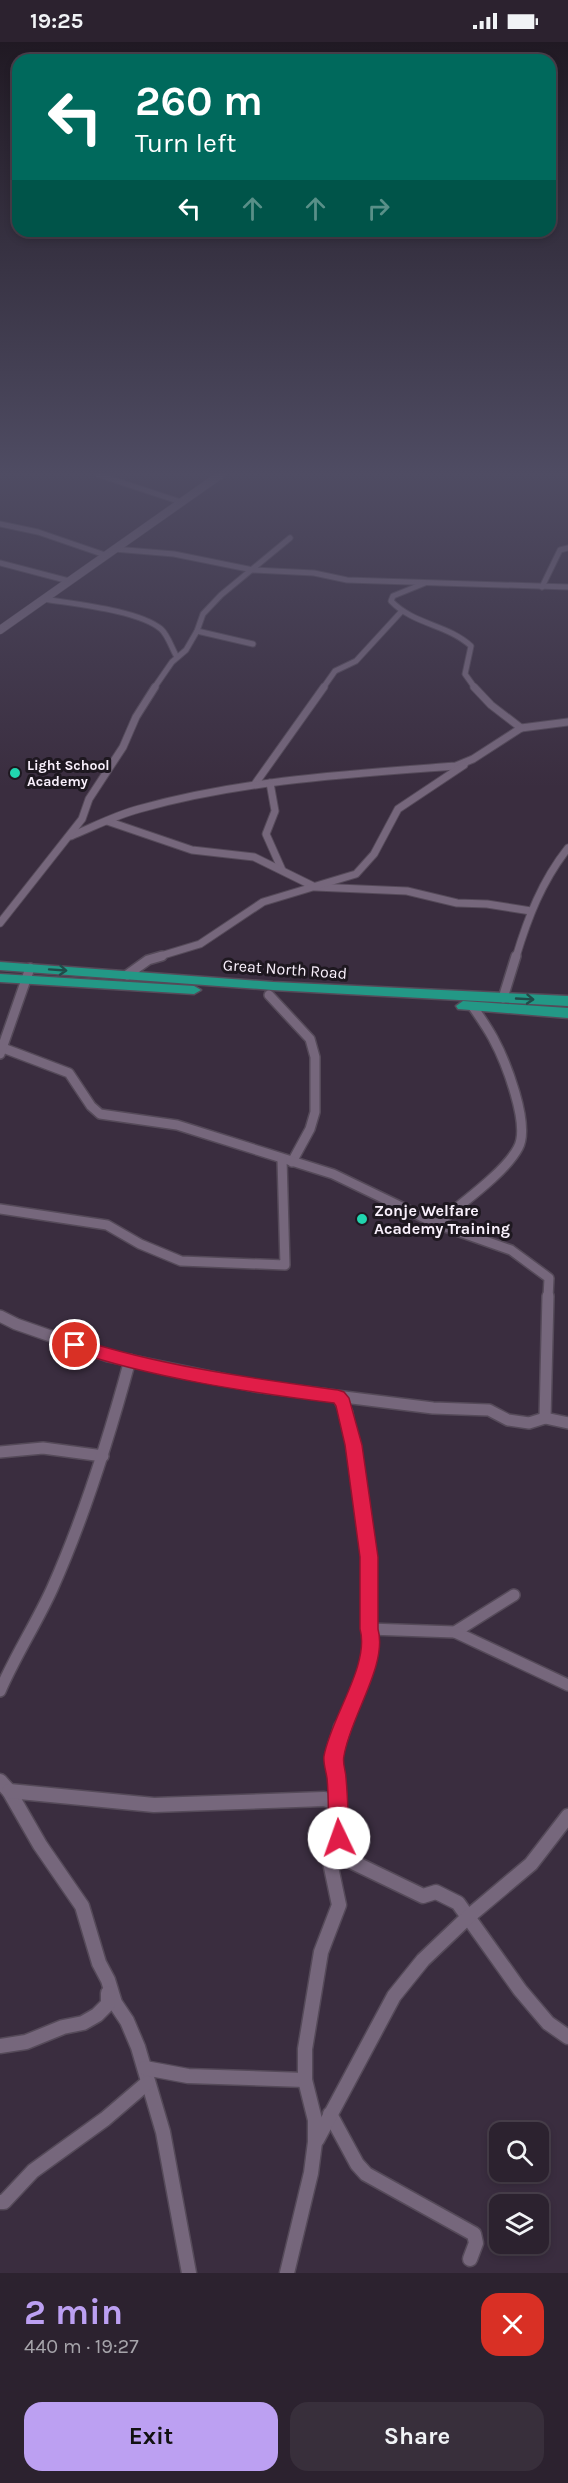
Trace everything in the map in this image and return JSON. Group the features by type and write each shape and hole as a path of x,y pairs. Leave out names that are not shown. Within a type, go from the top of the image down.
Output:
{"highway":[{"name":"Great North Road","path":"0,966 28,974 269,994 568,1013"},
{"name":"Great North Road","path":"0,978 28,974 127,975 273,986 568,1001"}],"street":[{"path":"62,579 69,581"},
{"path":"0,630 72,579"},
{"path":"0,923 71,836 82,819 89,799 123,747 136,717 160,678 177,657 186,650 197,631 203,614 221,595 241,579"},
{"path":"343,579 568,587"},
{"path":"542,587 546,579"},
{"path":"425,583 391,598 391,602 401,612 419,623 466,639 471,646 465,674 485,700 514,720 521,728"},
{"path":"44,599 107,610 147,621 162,630 177,657"},
{"path":"255,784 335,671 356,661 401,612"},
{"path":"197,631 253,644"},
{"path":"127,975 148,960 200,944 263,902 356,874 374,854 398,809 521,728 568,722"},
{"path":"71,836 107,820 156,803 228,788 337,775 440,768 465,763"},
{"path":"270,783 275,811 266,834 282,870"},
{"path":"107,820 192,850 243,855 282,870 315,887 407,891 457,903 487,904 531,911"},
{"path":"503,998 531,911 555,864 568,848"},
{"path":"28,974 5,1035 2,1051 69,1073 77,1081 90,1106 100,1114 177,1125 333,1174 437,1224 511,1250 534,1265 549,1278 545,1418"},
{"path":"0,1209 107,1225 140,1244 181,1261 285,1265 287,1161 310,1129 315,1112 314,1047 310,1039 269,994"},
{"path":"437,1224 507,1163 519,1147 521,1138 522,1118 513,1089 494,1039 473,1007"},
{"path":"0,1316 58,1340 130,1360 255,1386 433,1408 489,1410 508,1420 529,1423 545,1418 568,1423"},
{"path":"0,1691 52,1590 80,1524 103,1456 130,1360"},
{"path":"286,2273 311,2173 315,2142 315,2120 305,2080 305,2049 321,1952 339,1905 331,1867 340,1856 333,1758 341,1727 370,1658 372,1639 369,1629 369,1557 362,1501 349,1424 343,1403 338,1397"},
{"path":"0,1452 43,1448 103,1456"},
{"path":"455,1632 514,1595"},
{"path":"369,1629 455,1632 568,1685"},
{"path":"5,1786 154,1805 324,1799 337,1803"},
{"path":"5,1786 40,1845 82,1906 99,1963 108,1980 115,2003 127,2021 163,2132 189,2273"},
{"path":"315,2142 394,1996 423,1960 467,1918 531,1864 568,1816"},
{"path":"340,1856 423,1896 436,1892 458,1903 467,1918 548,2023 568,2037"},
{"path":"0,2046 26,2042 63,2027 83,2023 97,2015 108,2004 108,1980"},
{"path":"0,2202 4,2202 33,2171 105,2119 146,2075 305,2080"},
{"path":"330,2114 357,2164 366,2174 474,2234 476,2243 470,2259"}],"place":[{"name":"Light School Academy","path":"15,773"},
{"name":"Zonje Welfare Academy Training","path":"362,1219"}],"route":[{"path":"75,1345 108,1356 255,1386 338,1397 343,1403 353,1445 369,1557 369,1629 372,1639 370,1658 341,1727 333,1758 337,1777 339,1838"}]}
